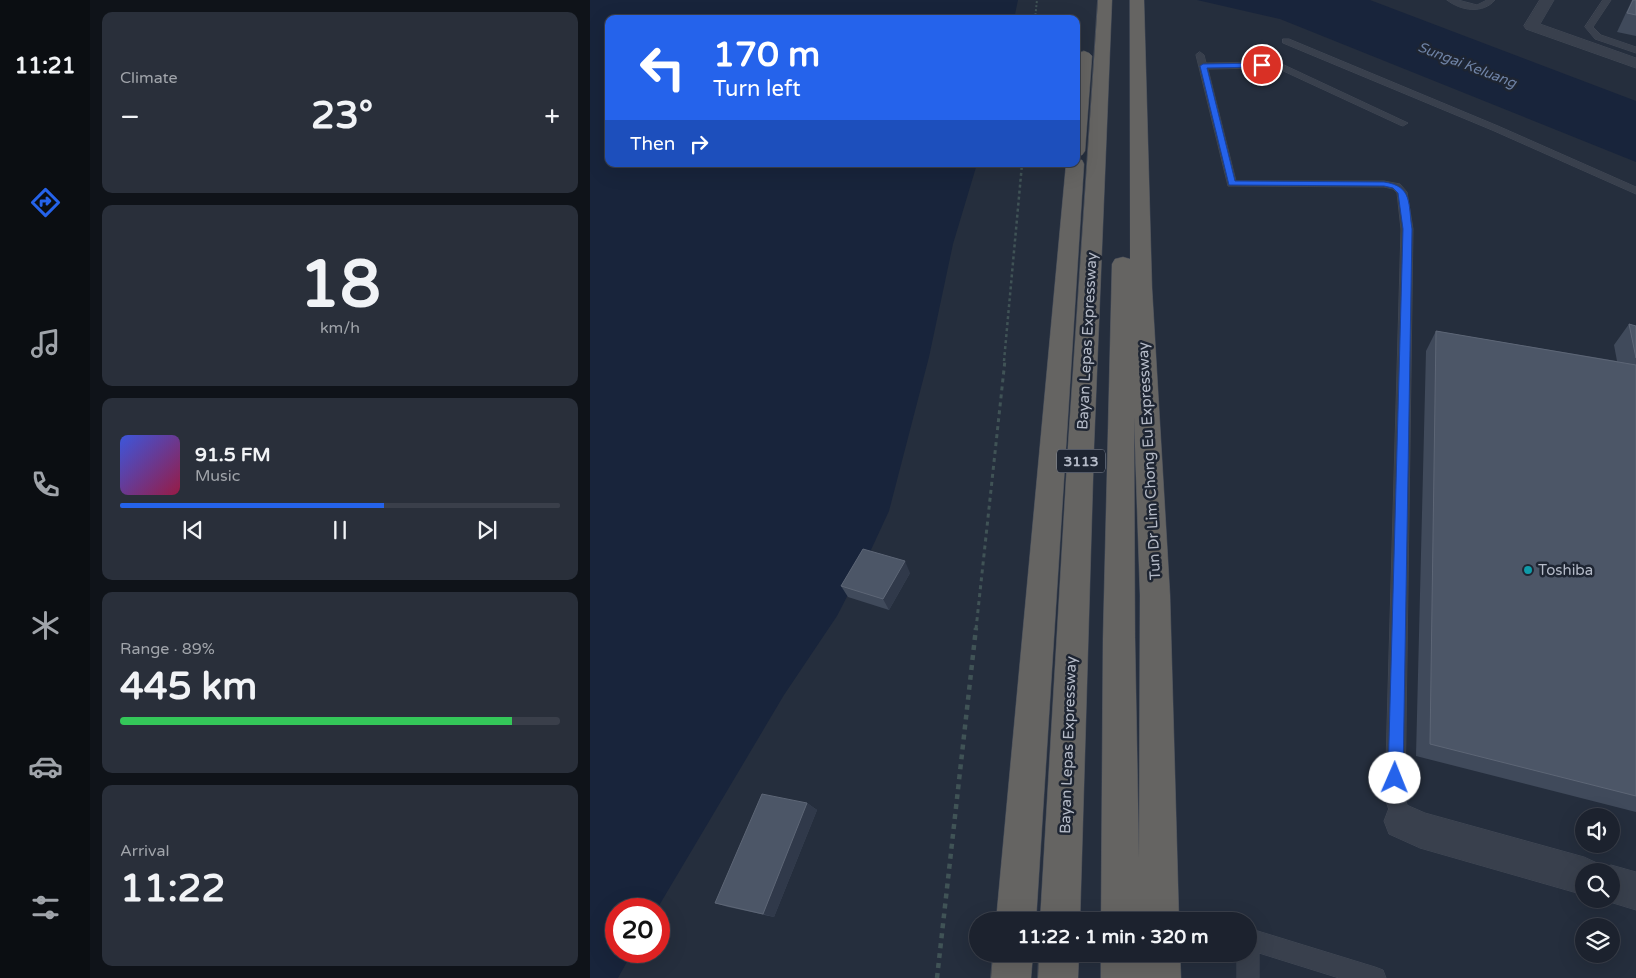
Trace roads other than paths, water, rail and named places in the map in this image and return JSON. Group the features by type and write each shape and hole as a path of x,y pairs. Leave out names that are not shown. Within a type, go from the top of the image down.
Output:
{"highway":[{"name":"Bayan Lepas Expressway","path":"1060,912 1081,446 1105,0"},
{"name":"Bayan Lepas Expressway","path":"1121,912 1119,628 1125,0"},
{"name":"Tun Dr Lim Chong Eu Expressway","path":"1137,0 1141,288 1155,595 1160,912"},
{"path":"1080,101 1085,38"},
{"name":"3113","path":"1017,912 1075,167"},
{"path":"1011,978 1012,962"},
{"path":"1058,978 1059,962"},
{"path":"1121,962 1122,978"},
{"path":"1160,962 1161,978"}],"street":[{"path":"1547,0 1530,26 1636,63"},
{"path":"1402,821 1420,830 1575,873"},
{"path":"1620,887 1636,891"}],"lane":[{"path":"1451,0 1473,8 1482,7 1491,0"},
{"path":"1607,0 1589,27 1598,37 1636,50"},
{"path":"1286,41 1495,128 1636,191"},
{"path":"1402,821 1395,798 1408,229 1402,192 1396,186 1384,184 1232,184 1202,60 1281,67 1403,123"},
{"path":"1248,978 1248,939 1374,978"}],"water":[{"path":"590,0 1018,0 1015,15 605,15 605,167 976,167 953,244 929,357 889,511 837,616 784,695 664,898 605,898 605,963 626,963 618,978 590,978"},
{"name":"Sungai Keluang","path":"1197,0 1370,0 1636,101 1636,162 1280,19"}],"place":[{"name":"Toshiba","path":"1528,570"}]}
